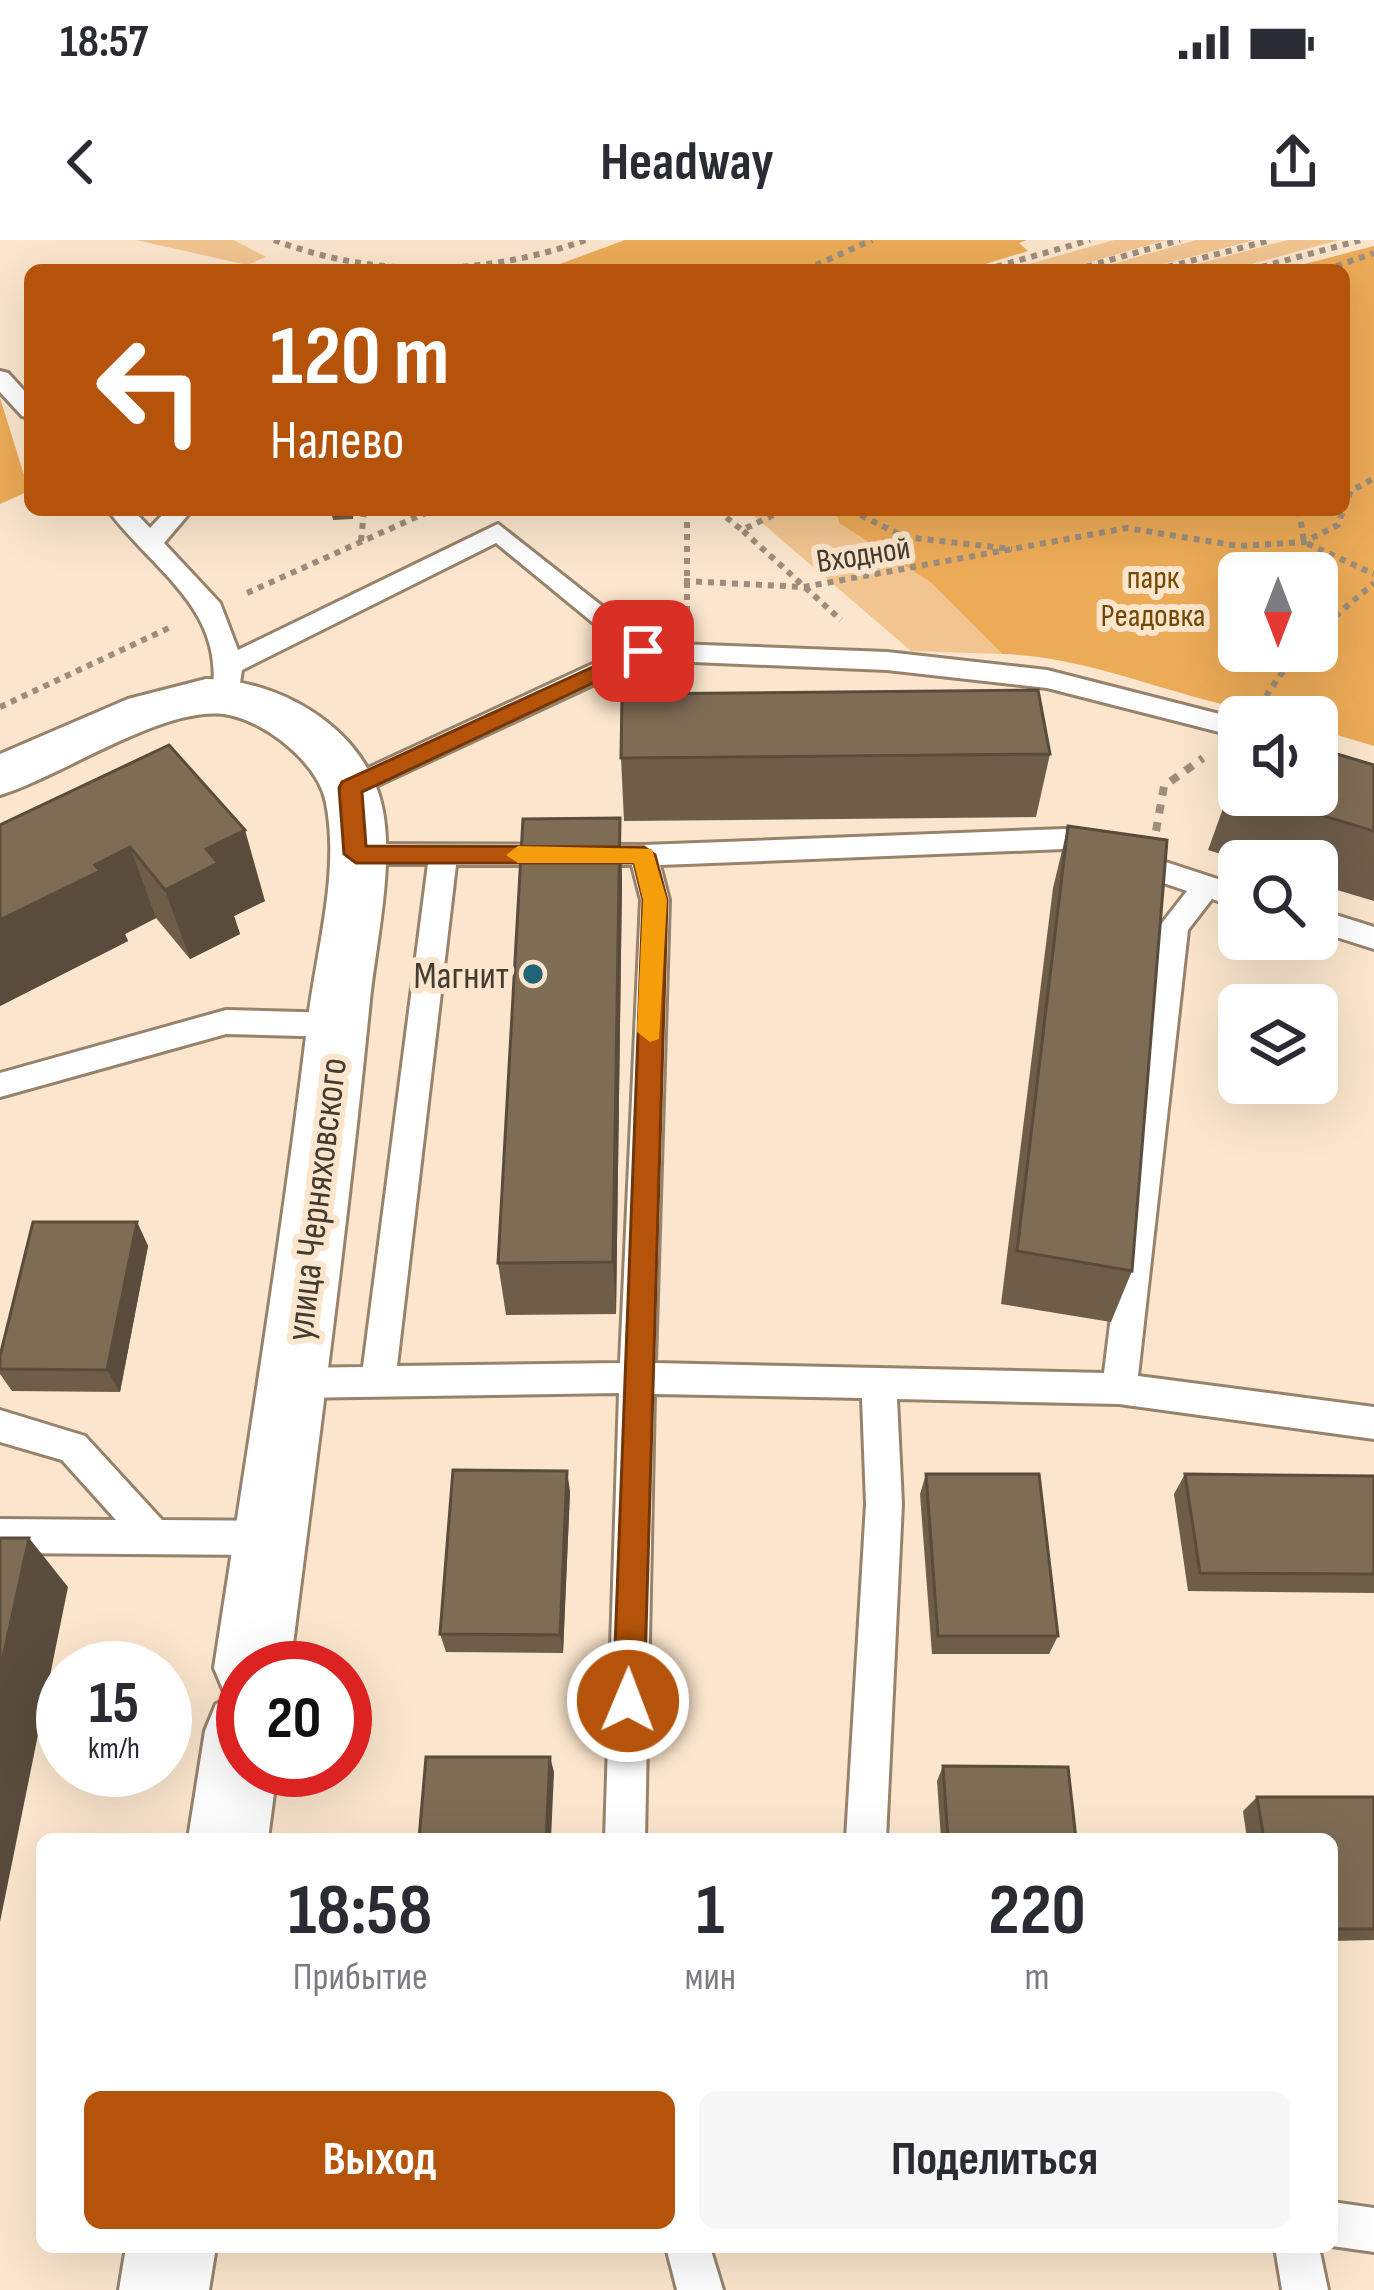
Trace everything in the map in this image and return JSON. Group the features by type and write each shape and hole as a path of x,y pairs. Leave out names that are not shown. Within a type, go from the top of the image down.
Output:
{"street":[{"path":"0,776 228,680 276,713 332,765"},
{"name":"улица Черняховского","path":"256,1641 338,1024 356,854 332,765"},
{"path":"229,1833 234,1797"},
{"path":"164,2290 170,2253"}],"lane":[{"path":"0,379 24,405"},
{"path":"126,516 211,608 228,680 498,532 643,651"},
{"path":"151,543 175,516"},
{"path":"332,765 643,651 887,662 1047,679 1218,733"},
{"path":"356,854 644,855 1064,839 1218,890"},
{"path":"378,1382 443,854"},
{"path":"625,1833 655,900 644,855"},
{"path":"1119,1389 1174,927 1218,896"},
{"path":"1338,927 1374,938"},
{"path":"0,1085 226,1022 338,1024"},
{"path":"291,1383 637,1378 1119,1389 1374,1423"},
{"path":"866,1833 884,1504 879,1384"},
{"path":"0,1426 73,1447 154,1537"},
{"path":"0,1536 270,1538"},
{"path":"1338,2225 1374,2230"},
{"path":"690,2253 700,2290"},
{"path":"1298,2253 1305,2290"}],"path":[{"path":"274,240 296,251 373,264"},
{"path":"503,264 549,256 586,240"},
{"path":"818,264 872,240"},
{"path":"1006,264 1090,240"},
{"path":"1097,264 1180,240"},
{"path":"1179,264 1271,240"},
{"path":"1272,264 1361,240"},
{"path":"1342,264 1374,253"},
{"path":"361,543 363,516"},
{"path":"687,516 684,581 689,652"},
{"path":"724,516 804,587"},
{"path":"742,530 771,516"},
{"path":"856,516 863,523 938,544 1026,550"},
{"path":"1300,516 1304,542"},
{"path":"1304,542 1338,525 1341,516"},
{"name":"Входной","path":"684,581 804,587 1127,528 1239,546 1304,542"},
{"path":"1304,542 1374,578 1338,612"},
{"path":"1149,868 1164,787 1218,746"}],"shaded area":[{"path":"136,240 234,240 266,257 243,264"},
{"path":"1114,240 1166,240 1084,264 1029,264"},
{"path":"1196,240 1254,240 1164,264 1113,264"},
{"path":"1288,240 1339,240 1252,264 1197,264"},
{"path":"754,516 837,516 839,523 930,582 1002,654 911,651"}],"green space":[{"path":"625,240 1027,240 1019,243 1028,251 986,264 560,264"},
{"name":"парк Реадовка","path":"1374,246 1374,746 1338,735 1338,696 1218,696 1218,703 1082,665 1002,654 930,582 839,523 837,516 1350,516 1350,264 1305,264"},
{"path":"0,398 24,475 24,493 0,504"}],"building":[{"path":"1038,690 1050,754 621,758 622,694"},
{"path":"169,745 245,830 206,849 218,863 165,890 130,847 95,865 100,871 0,920 0,825"},
{"path":"1338,754 1374,765 1374,831 1324,816 1338,816"},
{"path":"620,818 613,1262 498,1263 523,819"},
{"path":"1068,826 1167,840 1132,1271 1017,1251"},
{"path":"33,1222 137,1222 107,1370 0,1369"},
{"path":"453,1470 567,1471 560,1635 440,1634"},
{"path":"926,1474 1039,1474 1058,1636 938,1636"},
{"path":"1185,1474 1374,1476 1374,1574 1200,1573"},
{"path":"0,1538 29,1538 0,1671"},
{"path":"426,1757 550,1757 546,1833 420,1833"},
{"path":"943,1766 1068,1767 1075,1833 948,1833"},
{"path":"1257,1797 1374,1797 1374,1929 1338,1929 1338,1833 1263,1833"}],"slow traffic":[{"path":"518,855 644,855 655,900 650,1032"}],"place":[{"name":"Магнит","path":"533,974"}],"route":[{"path":"628,1701 655,900 644,855 356,854 350,788 643,651"}]}
